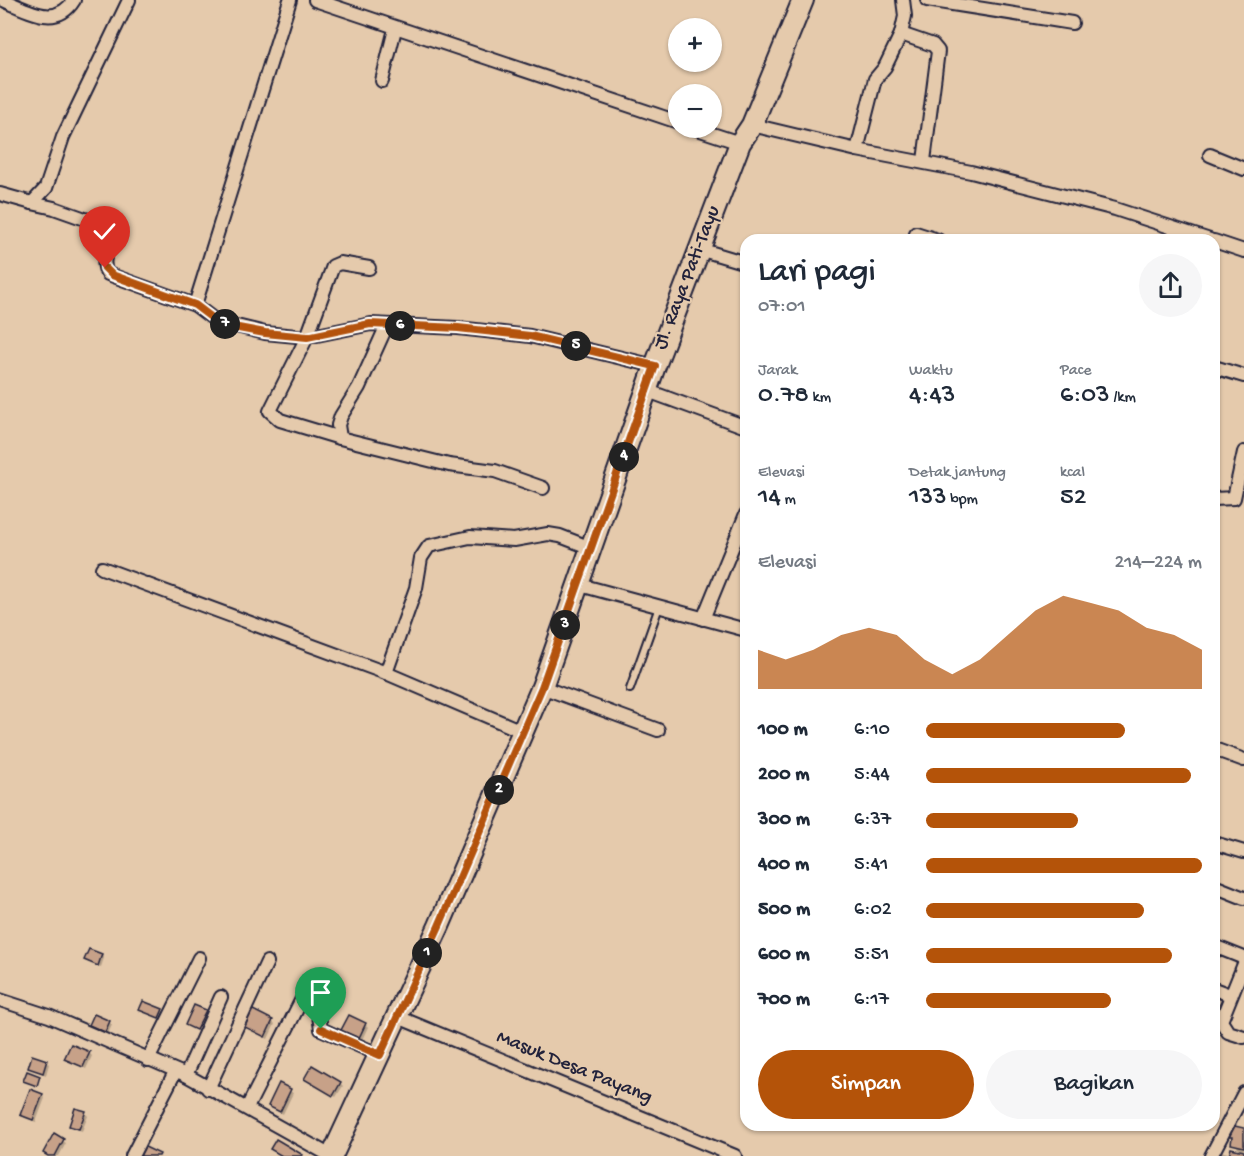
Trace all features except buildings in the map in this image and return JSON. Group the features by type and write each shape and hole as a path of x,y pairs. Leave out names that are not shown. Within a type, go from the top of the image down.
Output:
{"main road":[{"name":"Jl. Raya Pati-Tayu","path":"331,1156 398,1017 524,732 580,585 655,366 699,249 740,143 752,125 803,0"}],"street":[{"path":"3,0 50,17 60,15 74,0"},
{"path":"32,203 46,188 63,137 129,0"},
{"path":"195,305 290,0"},
{"path":"315,0 394,29 668,119"},
{"path":"857,150 875,79 885,67 901,34 905,16 903,0"},
{"path":"927,0 1072,23"},
{"path":"382,81 394,29"},
{"path":"901,34 933,45 938,51 924,161"},
{"path":"752,125 857,150 924,161 1115,209 1191,234"},
{"path":"722,137 740,143"},
{"path":"1210,154 1244,169"},
{"path":"0,194 95,221 107,228 109,236 104,266 108,274 195,305 216,321 228,326 265,333 307,337 370,324 458,328 530,336 655,366"},
{"path":"1220,243 1242,247"},
{"path":"699,249 740,261"},
{"path":"369,268 340,263 333,266 307,337 270,411 280,420 340,438 449,465 495,471 543,488"},
{"path":"340,438 338,425 341,416 359,387 387,325"},
{"path":"1220,369 1244,376"},
{"path":"648,391 740,425"},
{"path":"1220,499 1239,499 1244,452"},
{"path":"703,619 740,529"},
{"path":"386,673 416,588 421,558 429,546 470,537 514,540 548,534 560,536 591,548"},
{"path":"102,568 386,673 524,732"},
{"path":"580,585 740,628"},
{"path":"542,687 658,730"},
{"path":"1220,751 1244,760"},
{"path":"1220,845 1244,852"},
{"path":"1220,888 1244,898"},
{"path":"1220,948 1244,958"},
{"path":"148,1060 199,958"},
{"path":"208,1089 267,962"},
{"path":"1244,964 1221,1021 1228,1032 1244,1037"},
{"path":"247,1108 306,991 317,1003 321,1029 380,1055"},
{"path":"1220,991 1230,995"},
{"path":"132,1156 181,1074 221,997"},
{"path":"0,1000 50,1016 181,1074 247,1108 331,1156"},
{"name":"Masuk Desa Payang","path":"398,1017 735,1156"},
{"path":"1211,1156 1244,1093"}],"lane":[{"path":"630,689 659,607"}],"route":[{"path":"105,268 108,274 195,305 206,311 216,321 228,326 265,333 307,337 370,324 458,328 530,336 655,366 580,585 542,687 439,926 380,1055 321,1029"}]}
